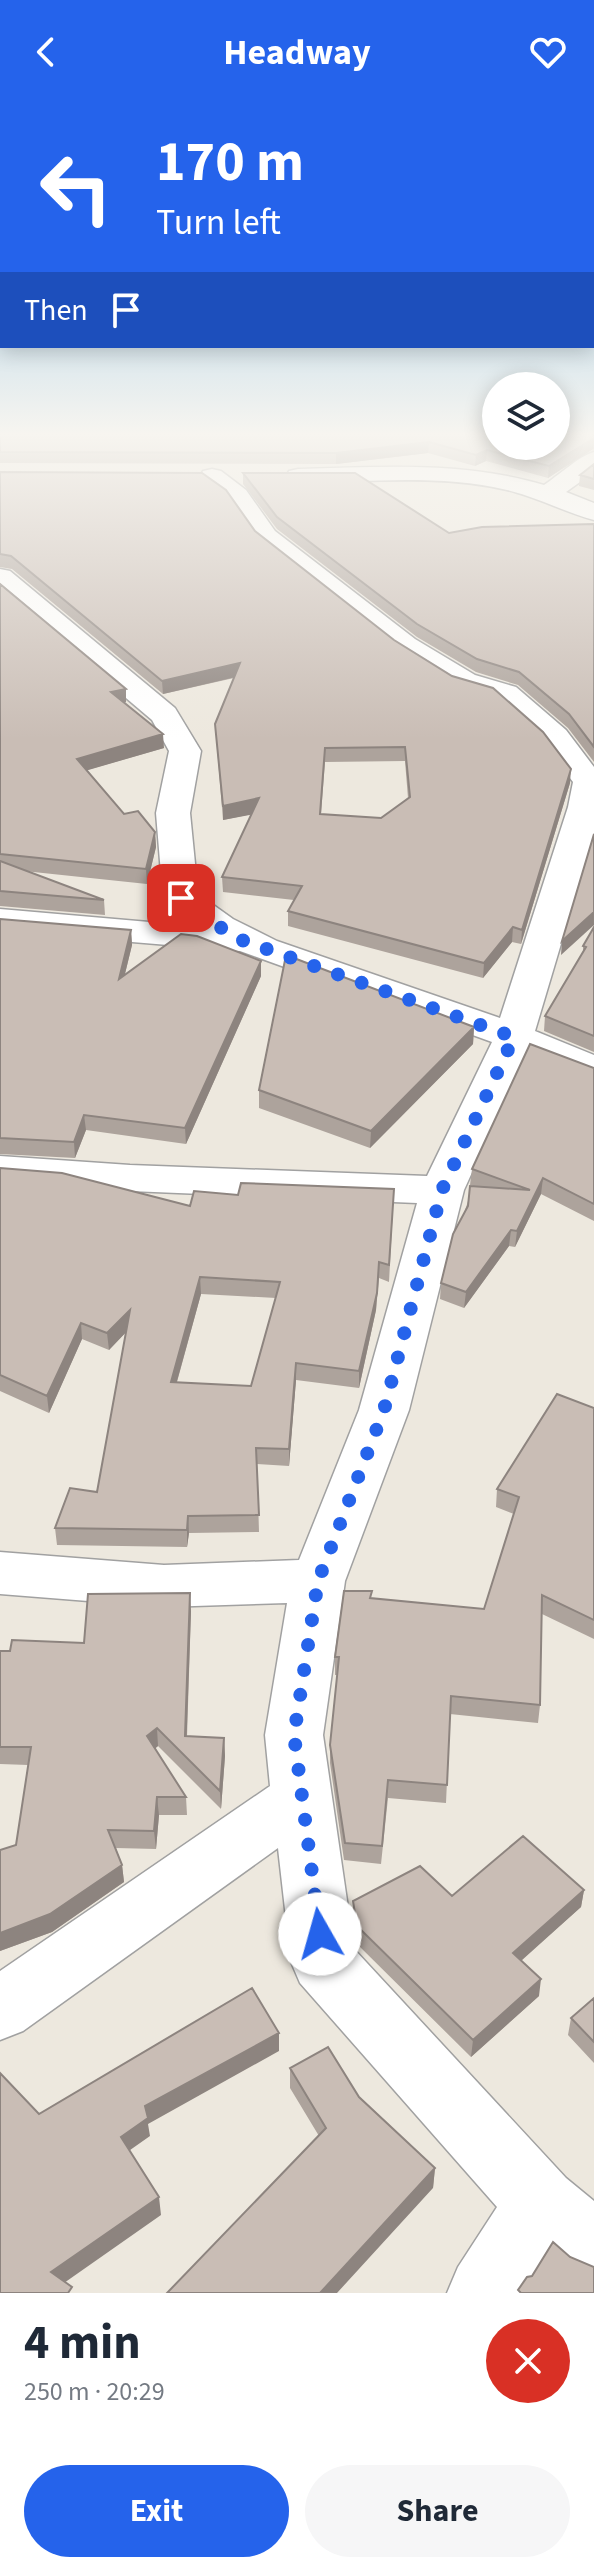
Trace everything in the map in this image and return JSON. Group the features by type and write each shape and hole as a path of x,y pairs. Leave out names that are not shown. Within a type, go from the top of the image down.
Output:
{"street":[{"path":"265,534 405,645 464,681 505,693 555,737 589,782 585,807 514,1037 442,1190 384,1410 318,1581 294,1735 323,1962 541,2203 594,2248"},
{"path":"0,577 58,629 164,715 185,751 173,813 181,898 199,915 244,941 514,1037 594,1069"},
{"path":"0,920 244,941"},
{"path":"0,1169 130,1178 442,1190"},
{"path":"0,1573 164,1586 318,1581"},
{"path":"0,2009 302,1797"},
{"path":"484,2293 541,2203"}],"building":[{"path":"0,534 259,534 394,640 452,676 493,688 543,732 571,769 522,930 513,927 484,963 288,911 302,886 222,877 259,798 223,806 215,724 240,663 162,681 11,556 0,554","holes":["405,747 410,797 381,818 320,814 325,748"]},
{"path":"299,534 594,534 594,747 569,714 519,672 477,659 417,624"},
{"path":"0,584 126,689 111,692 163,734 77,759 124,814 138,811 155,832 146,869 0,854"},
{"path":"594,834 594,912 562,941"},
{"path":"0,861 104,900 0,891"},
{"path":"0,919 131,930 119,979 181,934 197,936 261,961 185,1128 84,1115 74,1142 0,1138"},
{"path":"594,927 594,1036 545,1016 586,947 583,946"},
{"path":"286,955 474,1027 371,1131 259,1090"},
{"path":"530,1044 594,1068 594,1204 543,1178 517,1231 511,1230 466,1292 441,1283 453,1234 468,1206 470,1186 530,1190 472,1169"},
{"path":"0,1168 62,1173 190,1206 194,1191 238,1195 241,1183 394,1189 389,1265 379,1262 377,1293 359,1371 296,1363 289,1449 256,1448 259,1515 188,1516 187,1530 55,1528 70,1488 97,1492 130,1310 107,1333 81,1323 47,1396 0,1375","holes":["200,1277 280,1282 251,1386 171,1382"]},
{"path":"557,1394 594,1408 594,1620 542,1595 540,1705 451,1696 447,1785 388,1780 382,1846 345,1843 330,1745 339,1657 335,1657 344,1591 372,1591 370,1598 484,1609 519,1497 497,1489"},
{"path":"190,1593 185,1736 224,1738 220,1791 157,1728 147,1736 186,1797 157,1797 154,1831 108,1830 122,1865 50,1914 0,1933 0,1850 16,1845 31,1747 0,1747 0,1651 10,1651 12,1640 84,1643 88,1594"},
{"path":"523,1836 584,1890 513,1953 541,1979 473,2040 357,1926 353,1901 420,1866 452,1896"},
{"path":"252,1988 279,2033 145,2106 148,2118 121,2137 159,2197 51,2272 72,2287 68,2293 0,2293 0,2073 39,2114"},
{"path":"594,1998 594,2042 571,2018"},
{"path":"328,2047 359,2097 435,2168 320,2293 167,2293 326,2128 290,2068"},
{"path":"553,2242 570,2257 594,2267 594,2293 521,2293 518,2290 527,2277 532,2276"}],"route":[{"path":"181,898 199,915 244,941 514,1037 442,1190 384,1410 318,1581 294,1735 320,1934"}]}
